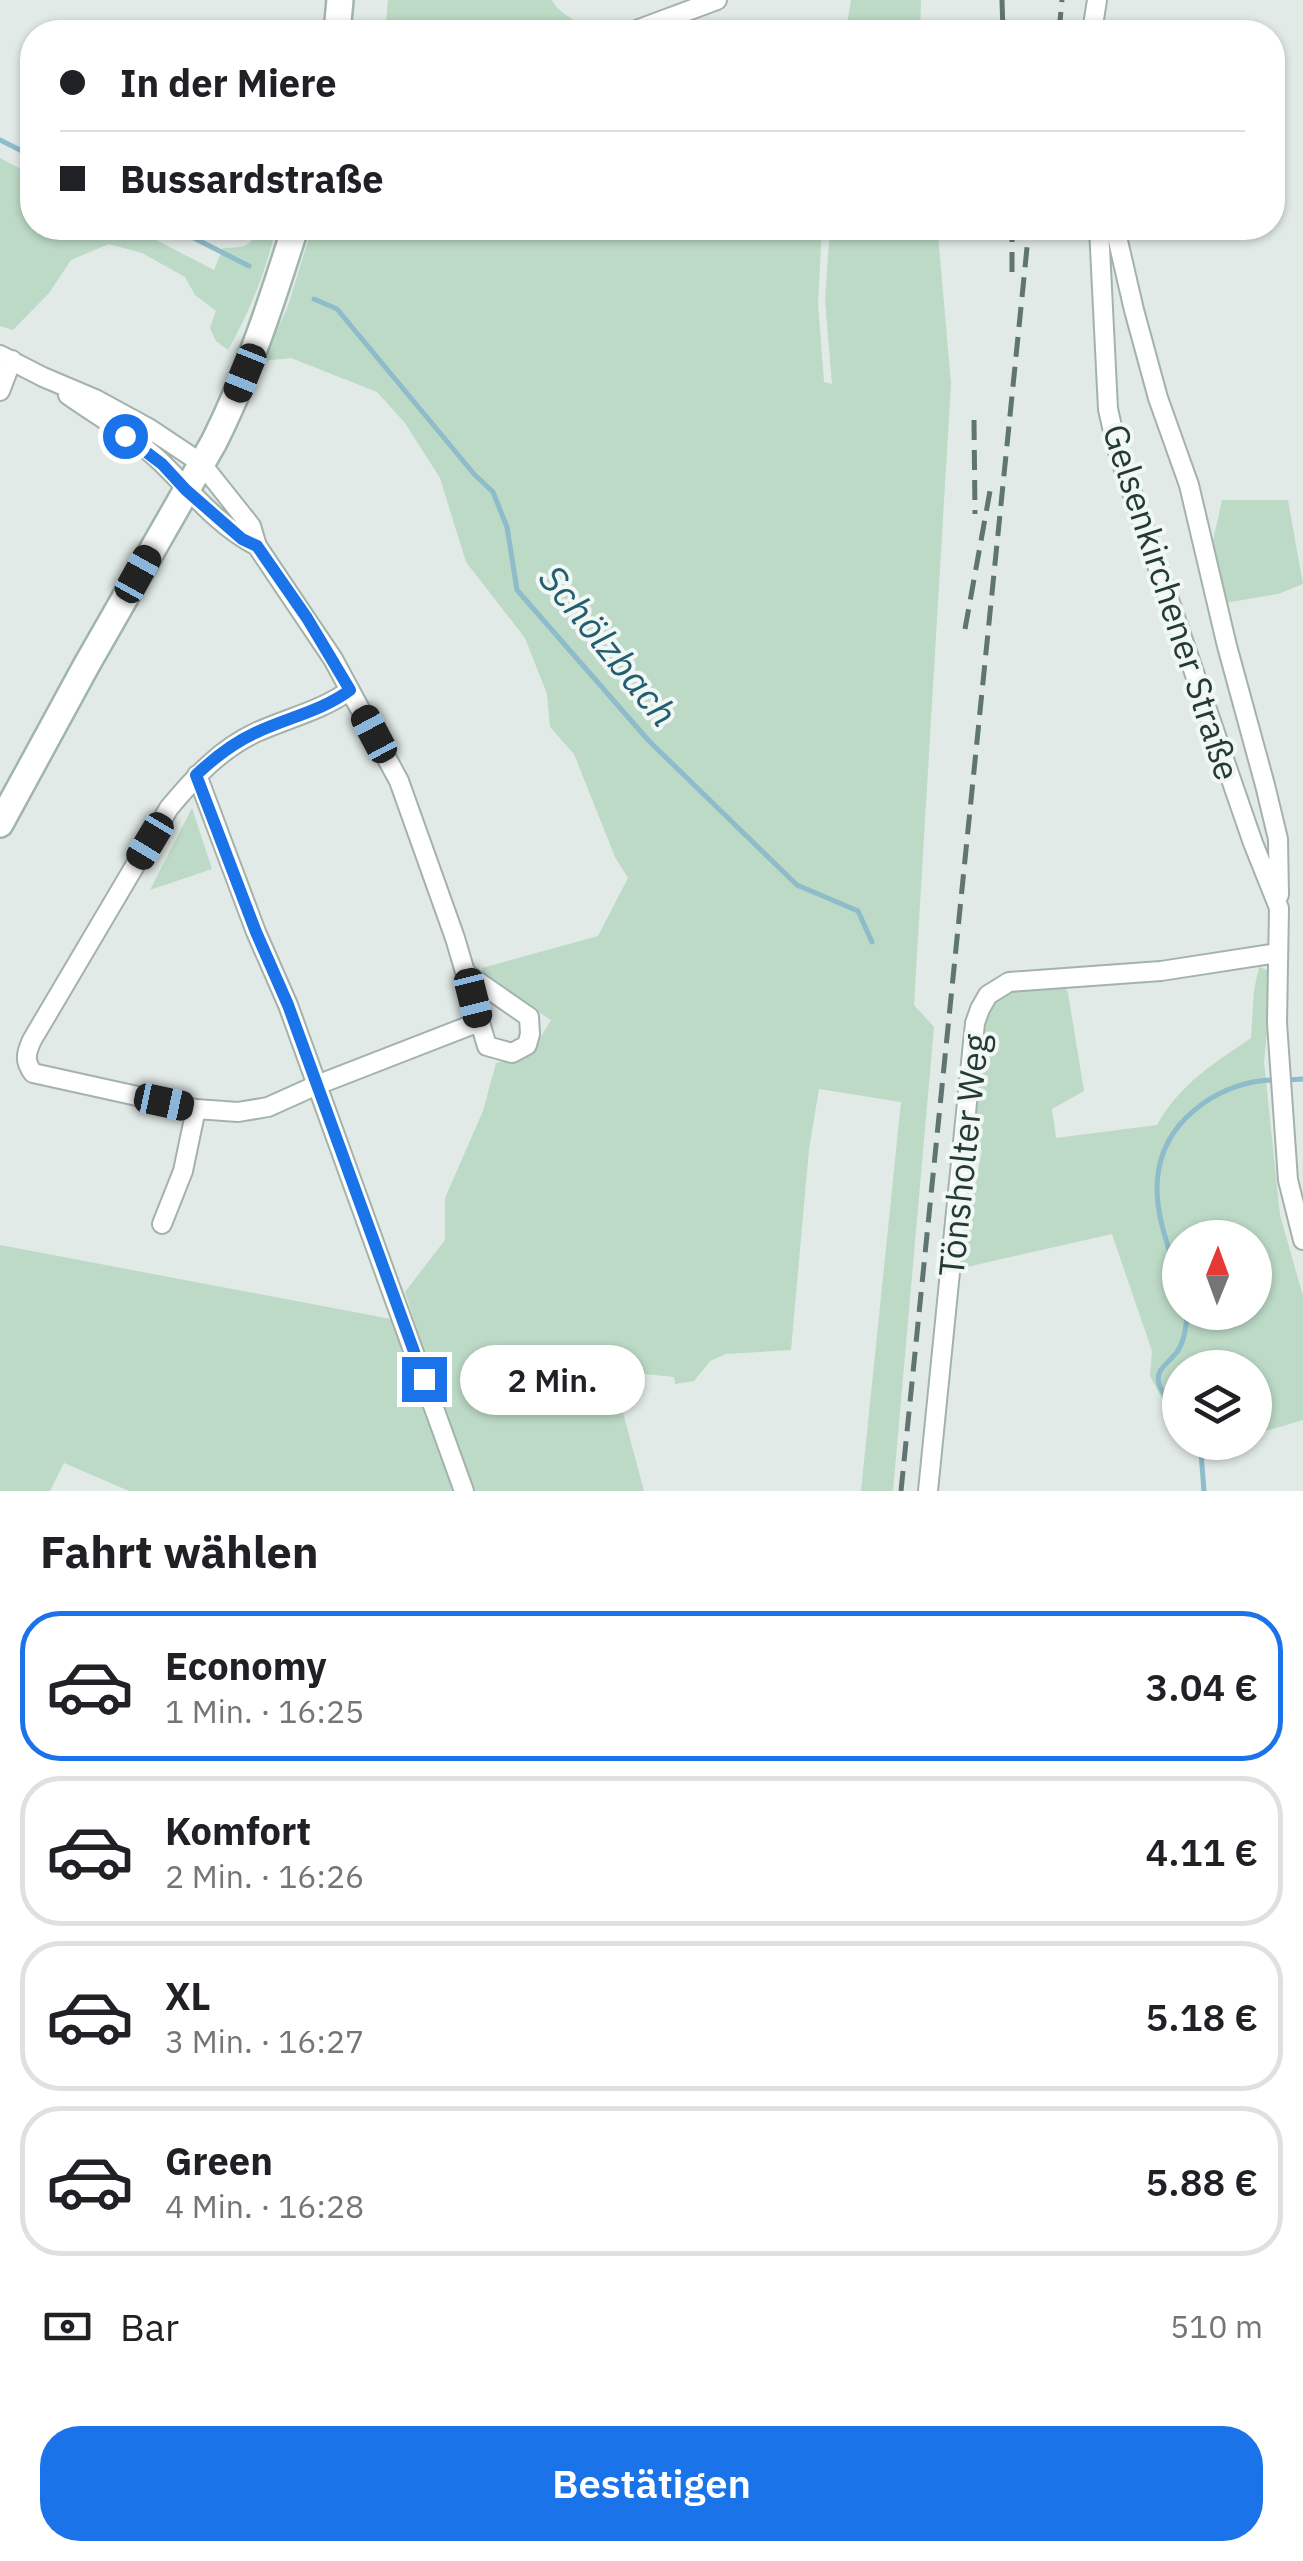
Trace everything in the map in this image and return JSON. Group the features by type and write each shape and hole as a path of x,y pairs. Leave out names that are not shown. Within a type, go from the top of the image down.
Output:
{"main road":[{"path":"0,824 231,408 291,240"}],"street":[{"path":"663,20 717,0"},
{"name":"Gelsenkirchener Straße","path":"1100,240 1108,409 1117,448 1279,908"},
{"name":"Gelsenkirchener Straße","path":"1118,240 1158,398 1189,485 1278,839 1277,1023 1288,1180 1303,1240"},
{"path":"0,391 6,358 95,398 202,463 252,526 257,546 307,618 399,782 467,974 487,1046 512,1053 526,1045 530,1034 528,1018 467,974"},
{"path":"43,377 147,452 242,539 257,546"},
{"path":"350,690 336,700 229,747 196,775 170,808 26,1052 27,1065 33,1073 196,1108 238,1112 268,1107 479,1022"},
{"path":"196,775 318,1084 464,1491"},
{"path":"1237,797 1265,785"},
{"name":"Tönsholter Weg","path":"928,1491 976,1023 983,1002 1009,982 1161,971 1278,953"},
{"path":"162,1224 183,1171 196,1108"}],"green space":[{"path":"388,0 552,0 573,20 386,20"},
{"path":"851,0 921,0 920,20 848,20"},
{"path":"0,158 20,169 20,240 156,240 214,270 223,248 252,240 273,240 256,291 228,350 216,341 210,328 216,311 195,295 185,277 142,253 109,244 71,260 49,293 13,330 0,326"},
{"path":"308,240 821,240 818,303 824,382 832,384 825,300 829,240 938,240 951,384 914,1005 934,1027 893,1491 861,1491 901,1102 819,1089 809,1149 791,1350 726,1354 710,1361 694,1381 675,1384 674,1377 615,1371 644,1491 472,1491 405,1292 445,1240 445,1198 483,1111 496,1063 531,1053 551,1020 485,977 482,968 598,936 628,878 615,857 574,754 550,727 547,694 525,638 466,562 440,478 405,423 377,392 291,358 262,361 287,309"},
{"path":"1222,500 1288,500 1303,584 1278,594 1225,603 1211,550"},
{"path":"192,808 212,869 150,890"},
{"path":"1259,967 1273,972 1264,1062 1280,1215 1303,1296 1303,1420 1272,1429 1272,1350 1162,1350 1162,1398 1150,1376 1152,1351 1112,1234 958,1269 982,1150 973,1149 981,1023 1000,991 1062,982 1068,993 1084,1091 1052,1109 1056,1138 1157,1125 1187,1086 1251,1038"},
{"path":"0,1245 396,1320 453,1491 129,1491 64,1463 50,1491 0,1491"}],"waterway":[{"name":"Schölzbach","path":"0,140 20,150"},
{"name":"Schölzbach","path":"198,240 249,266"},
{"name":"Schölzbach","path":"314,299 337,309 493,492 507,527 517,590 649,741 797,885 858,911 872,942"},
{"name":"Schölzbach","path":"1286,1080 1303,1079"},
{"name":"Schölzbach","path":"1162,1227 1157,1182 1165,1149 1174,1132 1202,1104 1219,1094 1237,1086 1275,1080"},
{"name":"Schölzbach","path":"1178,1350 1185,1330"},
{"name":"Schölzbach","path":"1162,1368 1158,1381 1162,1390"},
{"name":"Schölzbach","path":"1202,1460 1204,1491"}],"railway":[{"path":"1002,0 1003,20"},
{"path":"1060,20 1062,0"},
{"path":"1012,240 1012,272"},
{"path":"901,1491 1028,240"},
{"path":"974,420 975,514"},
{"path":"965,629 990,491"}],"route":[{"path":"125,436 162,464 242,539 257,546 350,690 336,700 229,747 196,775 288,1005 424,1379"}]}
